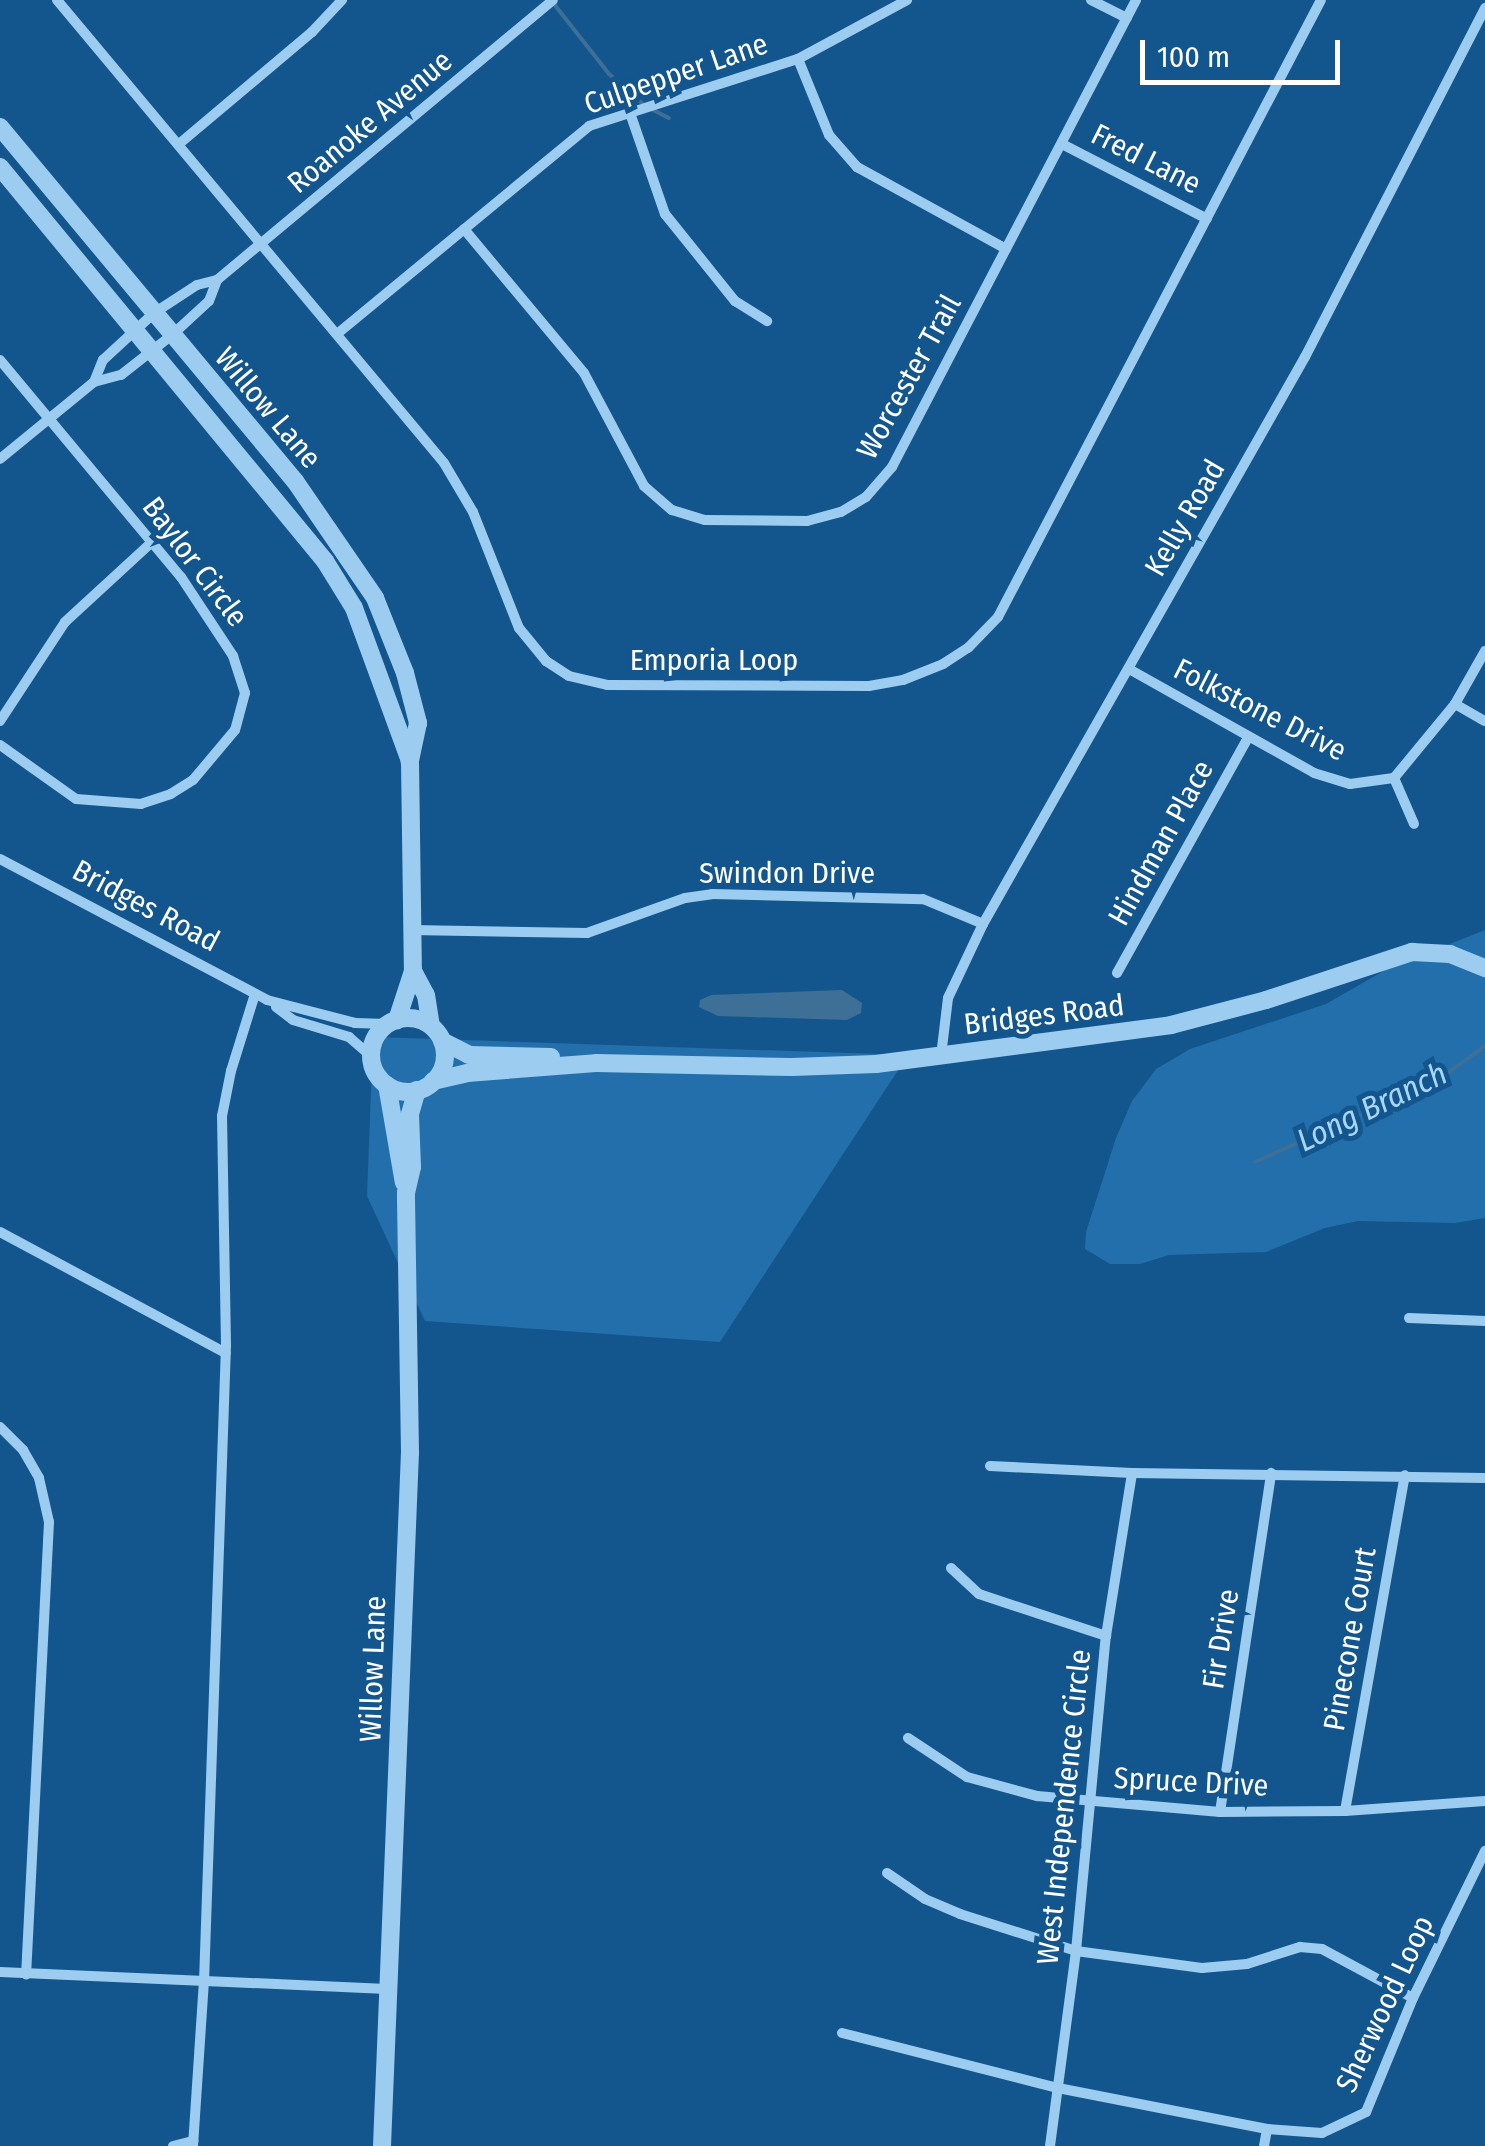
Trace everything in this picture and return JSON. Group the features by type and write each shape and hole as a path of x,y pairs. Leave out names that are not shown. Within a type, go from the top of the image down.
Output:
{"street":[{"name":"Emporia Loop","path":"57,0 451,474 473,512 519,628 554,666 586,682 607,686 880,685 943,664 968,648 998,617 1321,0"},
{"path":"179,144 312,32 342,0"},
{"name":"Roanoke Avenue","path":"94,382 104,360 154,314 197,286 218,280 554,0"},
{"name":"Culpepper Lane","path":"338,334 589,126 798,59 907,0"},
{"path":"1091,0 1127,18"},
{"name":"Worcester Trail","path":"464,229 584,373 644,486 672,510 704,520 807,521 841,512 866,497 892,466 1136,0"},
{"name":"Kelly Road","path":"942,1056 948,998 984,924 1366,244 1485,8"},
{"path":"798,59 829,135 857,167 1006,249"},
{"path":"630,112 666,214 735,301 767,321"},
{"name":"Willow Lane","path":"0,127 295,481 374,598 405,672 418,723 410,762 412,971 392,1022"},
{"name":"Fred Lane","path":"1062,144 1206,219"},
{"name":"Willow Lane","path":"0,167 325,561 354,608 410,762"},
{"name":"Roanoke Avenue","path":"94,382 121,375 172,334 208,302 218,280"},
{"name":"Baylor Circle","path":"0,360 152,542 234,656 245,694 235,730 193,780 171,794 142,804 76,799 0,745"},
{"path":"0,460 94,382"},
{"path":"0,721 65,622 152,542"},
{"path":"1414,824 1394,778 1455,704 1485,650"},
{"name":"Folkstone Drive","path":"1129,670 1314,774 1350,784 1394,778"},
{"path":"1455,704 1485,721"},
{"name":"Hindman Place","path":"1117,973 1248,738"},
{"name":"Bridges Road","path":"0,859 268,1000 355,1023 392,1022"},
{"name":"Swindon Drive","path":"412,930 586,933 685,898 712,894 924,899 984,924"},
{"name":"Bridges Road","path":"425,1086 467,1073 596,1063 792,1068 942,1056 1172,1025 1266,1000 1412,952 1450,954 1485,968"},
{"name":"Willow Lane","path":"412,971 426,995 437,1034"},
{"path":"173,2146 193,2144 204,1982 226,1353 222,1116 255,994"},
{"name":"Bridges Road","path":"268,1000 293,1020 349,1037 371,1056"},
{"path":"415,1018 437,1034 443,1066 425,1086 405,1092 387,1084 375,1072 371,1056 375,1038 392,1022 415,1018"},
{"name":"Bridges Road","path":"437,1034 468,1055 562,1057 596,1063"},
{"name":"Willow Lane","path":"382,2146 410,1453 406,1194 387,1084"},
{"name":"Willow Lane","path":"406,1194 412,1167 410,1114 425,1086"},
{"path":"0,1232 226,1353"},
{"path":"1410,1318 1485,1322"},
{"path":"0,1427 23,1450 38,1478 49,1522 26,1974"},
{"path":"990,1466 1132,1473 1485,1478"},
{"name":"West Independence Circle","path":"1050,2146 1076,1951 1087,1801 1106,1636 1132,1473"},
{"name":"Fir Drive","path":"1220,1812 1271,1474"},
{"name":"Pinecone Court","path":"1345,1812 1405,1474"},
{"path":"952,1568 980,1594 1106,1636"},
{"name":"Spruce Drive","path":"908,1738 967,1777 1037,1796 1220,1812 1345,1812 1485,1801"},
{"name":"Sherwood Loop","path":"842,2033 1058,2088 1267,2129 1322,2133 1366,2112 1413,1998 1485,1851"},
{"path":"887,1872 925,1898 960,1914 1076,1951 1202,1968 1247,1964 1300,1947 1322,1949 1413,1998"},
{"path":"0,1972 387,1989"},
{"path":"1264,2146 1267,2129"}],"shaded area":[{"path":"1485,930 1485,1218 1455,1223 1358,1221 1325,1228 1266,1252 1169,1255 1140,1264 1110,1264 1085,1249 1086,1232 1116,1138 1132,1101 1156,1069 1190,1049 1326,1004 1387,969"},
{"path":"842,990 862,1003 861,1013 847,1020 718,1016 699,1007 700,1000 711,995"},
{"path":"373,1037 908,1055 720,1342 425,1321 367,1196"}],"waterway":[{"path":"554,4 609,74 643,104"},
{"path":"651,109 669,118"},
{"name":"Long Branch","path":"1255,1162 1438,1080 1485,1046"}]}
